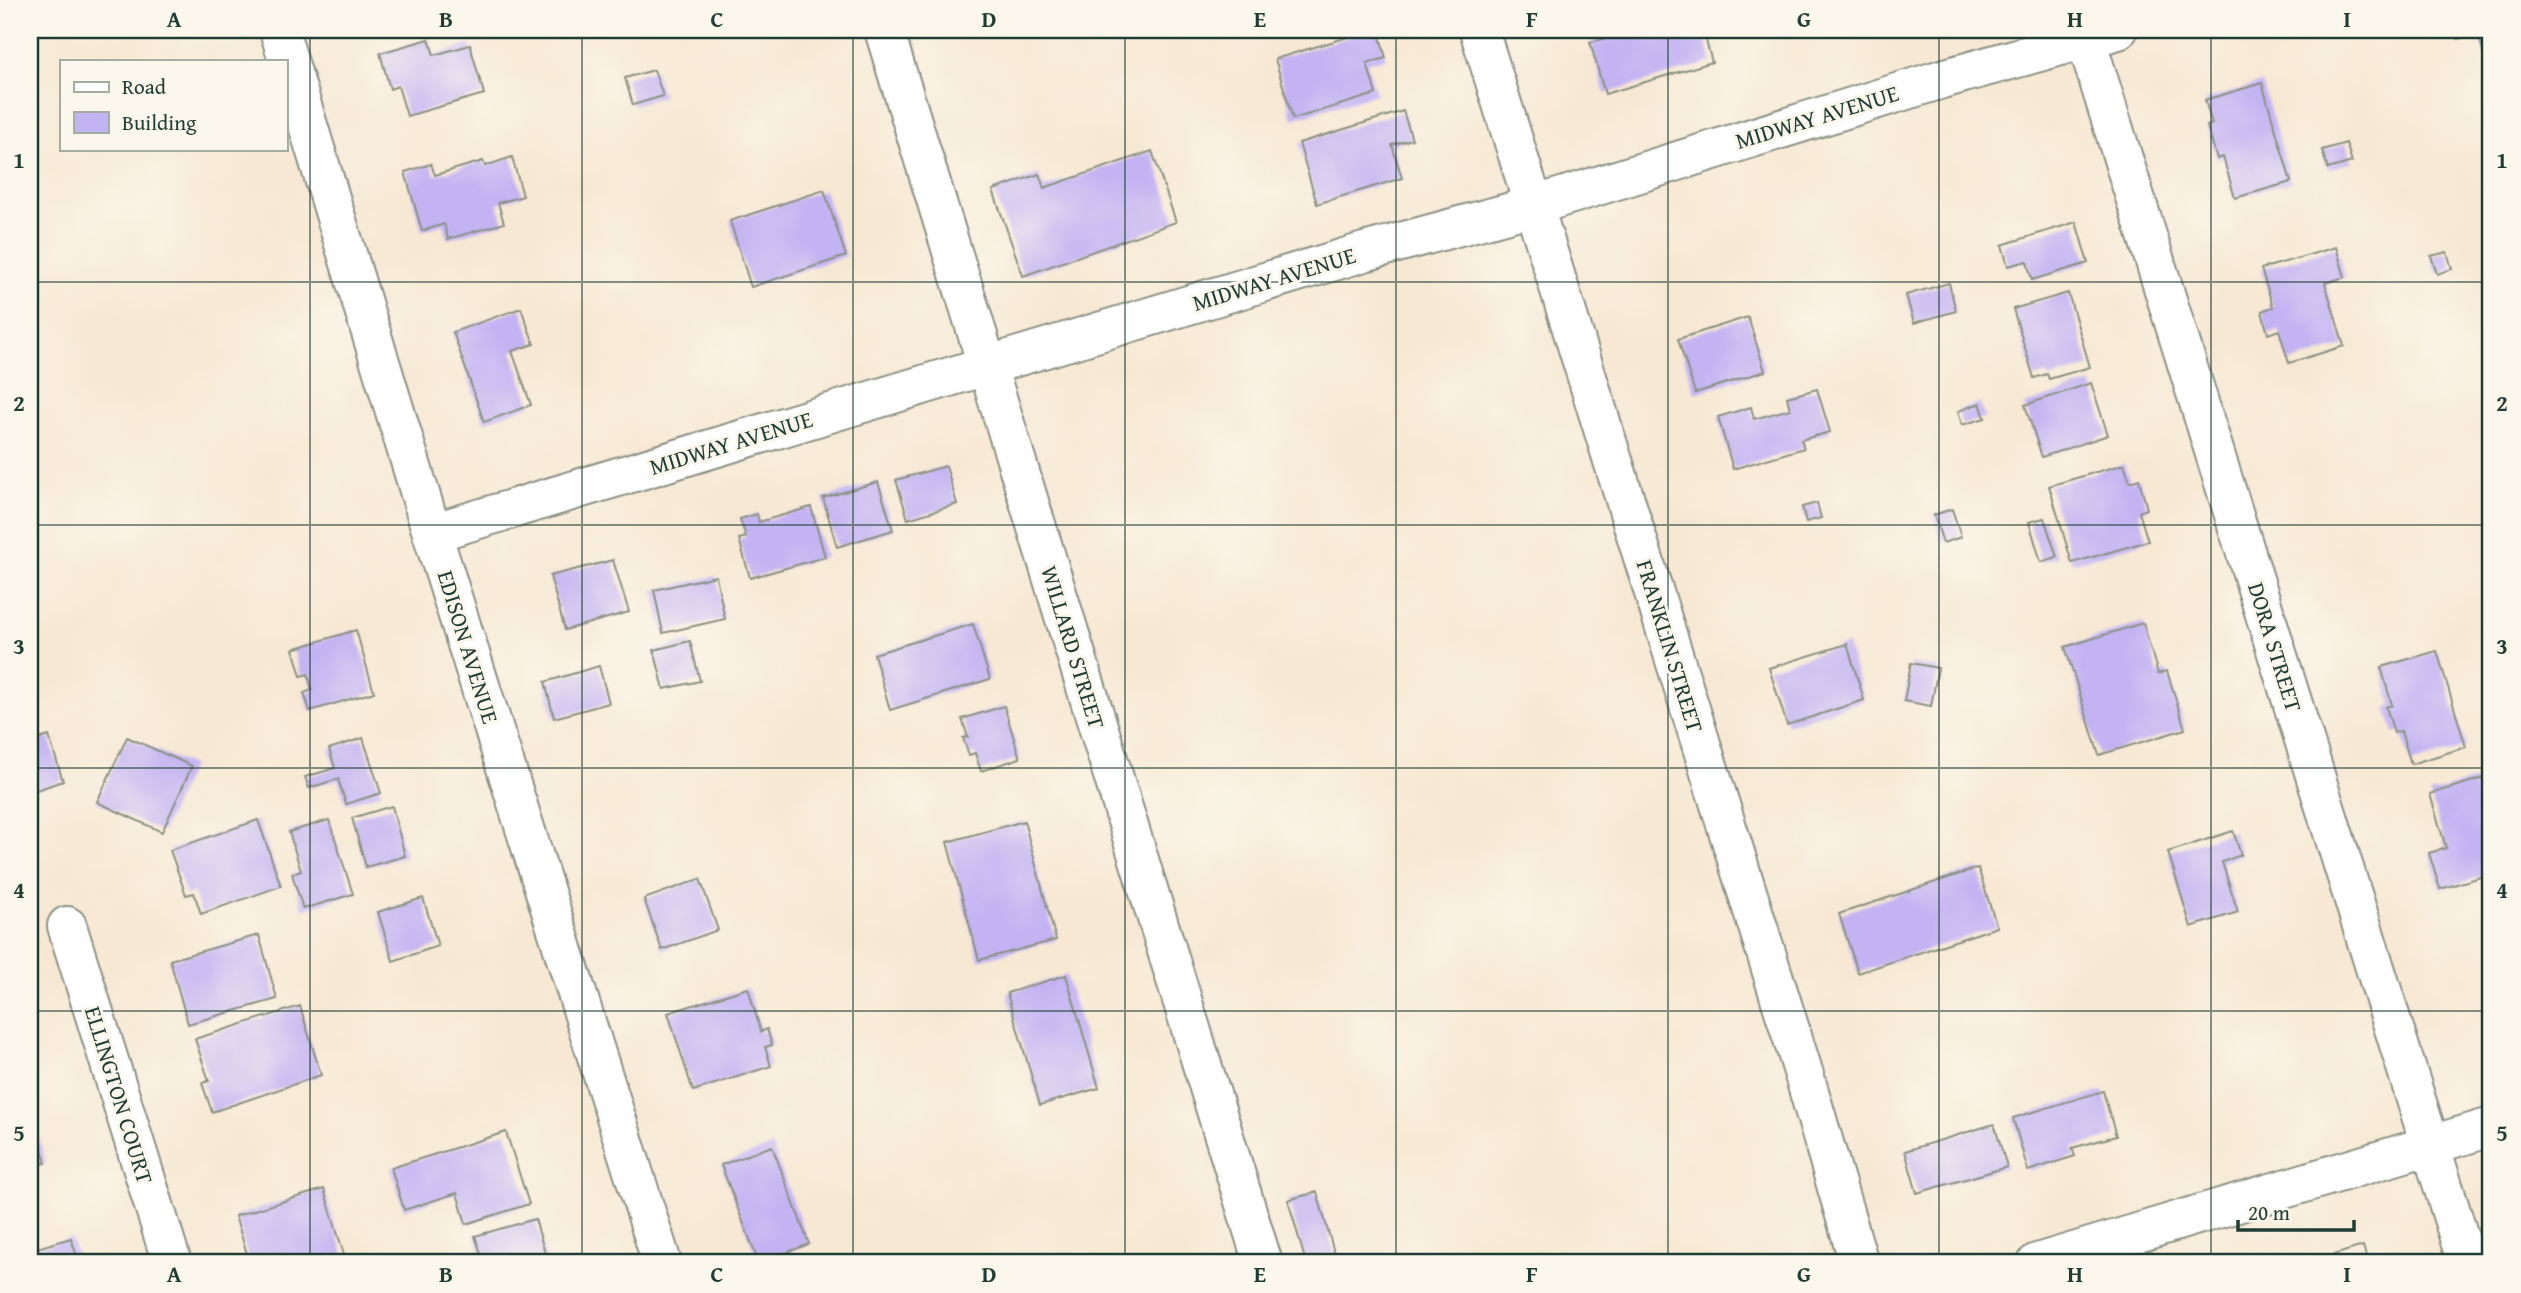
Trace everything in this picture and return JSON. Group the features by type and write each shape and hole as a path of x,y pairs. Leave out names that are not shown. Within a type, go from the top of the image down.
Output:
{"street":[{"name":"EDISON AVENUE","path":"279,30 432,533 662,1263"},
{"name":"WILLARD STREET","path":"884,30 1263,1263"},
{"name":"FRANKLIN STREET","path":"1479,30 1805,1078 1859,1263"},
{"name":"MIDWAY AVENUE","path":"432,533 1364,252 1533,206 2096,33"},
{"name":"DORA STREET","path":"2096,33 2467,1263"},
{"name":"ELLINGTON COURT","path":"67,926 172,1263"},
{"path":"2037,1263 2491,1126"}],"building":[{"path":"1378,30 1386,58 1367,63 1376,94 1293,119 1275,59"},
{"path":"1600,30 1703,30 1712,62 1605,94 1590,42 1603,39"},
{"path":"2455,30 2491,30 2491,78 2478,33 2458,39"},
{"path":"429,39 434,55 470,45 484,94 407,116 398,86 390,89 380,53"},
{"path":"654,70 663,96 633,105 625,78"},
{"path":"2262,83 2291,182 2235,198 2223,157 2217,159 2207,126 2212,124 2205,100"},
{"path":"1403,111 1412,139 1392,145 1402,178 1317,204 1299,143"},
{"path":"2346,143 2352,162 2328,169 2322,150"},
{"path":"1152,151 1176,222 1023,276 993,190 1039,174 1044,188"},
{"path":"512,157 523,196 498,203 504,223 448,239 444,224 422,231 405,172 431,164 435,175 483,161 485,166"},
{"path":"824,190 846,256 751,287 730,221"},
{"path":"2076,222 2088,263 2032,280 2027,261 2008,266 2002,245"},
{"path":"2336,247 2345,277 2325,283 2344,346 2289,363 2279,330 2268,334 2262,311 2273,307 2261,269"},
{"path":"2447,252 2452,269 2437,274 2431,256"},
{"path":"1949,283 1956,311 1914,323 1906,295"},
{"path":"2068,293 2090,367 2049,379 2047,374 2034,378 2013,309"},
{"path":"521,308 534,344 512,351 531,405 484,422 453,332"},
{"path":"1748,317 1765,371 1695,393 1678,339"},
{"path":"2091,383 2108,435 2042,457 2025,405"},
{"path":"1817,389 1830,432 1801,440 1804,448 1733,469 1718,417 1751,407 1754,419 1790,409 1787,397"},
{"path":"1980,403 1985,418 1962,425 1958,411"},
{"path":"2124,464 2130,482 2139,479 2147,509 2139,512 2148,541 2072,563 2049,486"},
{"path":"946,466 957,504 908,519 896,480"},
{"path":"878,482 893,530 837,547 823,498"},
{"path":"1817,503 1821,518 1806,522 1802,507"},
{"path":"811,507 825,557 750,578 739,539 746,537 740,519 757,514 759,522"},
{"path":"1952,509 1961,537 1943,543 1934,515"},
{"path":"2044,518 2057,557 2041,562 2029,522"},
{"path":"613,560 629,612 565,630 550,576"},
{"path":"716,576 725,619 663,633 654,590"},
{"path":"2143,623 2158,674 2167,671 2185,729 2099,755 2065,647"},
{"path":"973,624 990,679 890,710 874,654"},
{"path":"356,630 374,692 310,711 304,693 312,690 308,674 301,676 293,649"},
{"path":"690,641 700,681 664,689 654,650"},
{"path":"1847,644 1864,700 1787,725 1769,668"},
{"path":"2437,651 2466,747 2411,764 2401,731 2394,733 2386,707 2392,705 2381,667"},
{"path":"1911,663 1938,668 1931,706 1904,701"},
{"path":"599,666 609,703 554,718 545,682"},
{"path":"1004,706 1020,758 981,771 975,753 969,755 963,738 968,737 962,719"},
{"path":"49,736 63,781 33,791 36,799 30,801 30,742"},
{"path":"127,737 192,766 162,832 97,802"},
{"path":"363,738 381,793 346,804 338,779 309,788 305,777 335,768 329,749"},
{"path":"2483,778 2491,801 2491,874 2440,889 2429,853 2446,848 2430,794"},
{"path":"392,806 405,856 366,867 352,818"},
{"path":"258,820 281,886 201,914 194,893 186,895 170,850"},
{"path":"329,820 353,894 303,909 292,874 301,871 289,832"},
{"path":"1024,821 1056,940 979,960 947,842"},
{"path":"2233,831 2241,855 2222,862 2238,912 2191,927 2168,852"},
{"path":"1978,868 1997,927 1858,973 1839,914"},
{"path":"700,879 718,930 662,950 644,899"},
{"path":"423,898 438,946 393,961 378,912"},
{"path":"259,935 277,999 188,1024 170,960"},
{"path":"1066,975 1099,1088 1040,1105 1007,993"},
{"path":"748,988 761,1032 767,1029 772,1045 765,1047 771,1066 693,1091 668,1013"},
{"path":"300,1006 321,1075 212,1112 202,1083 209,1081 195,1039"},
{"path":"2103,1091 2116,1136 2072,1148 2075,1156 2028,1171 2013,1118"},
{"path":"30,1107 46,1163 30,1167"},
{"path":"1994,1124 2007,1167 1917,1193 1905,1151"},
{"path":"506,1132 529,1204 466,1224 457,1193 404,1210 391,1168"},
{"path":"772,1146 809,1244 759,1263 721,1165"},
{"path":"324,1189 345,1258 328,1263 250,1263 235,1216"},
{"path":"1317,1192 1337,1263 1306,1263 1288,1200"},
{"path":"535,1219 548,1263 484,1263 475,1236"},
{"path":"71,1238 79,1263 30,1263 30,1250"},
{"path":"2363,1246 2368,1263 2307,1263"}]}
